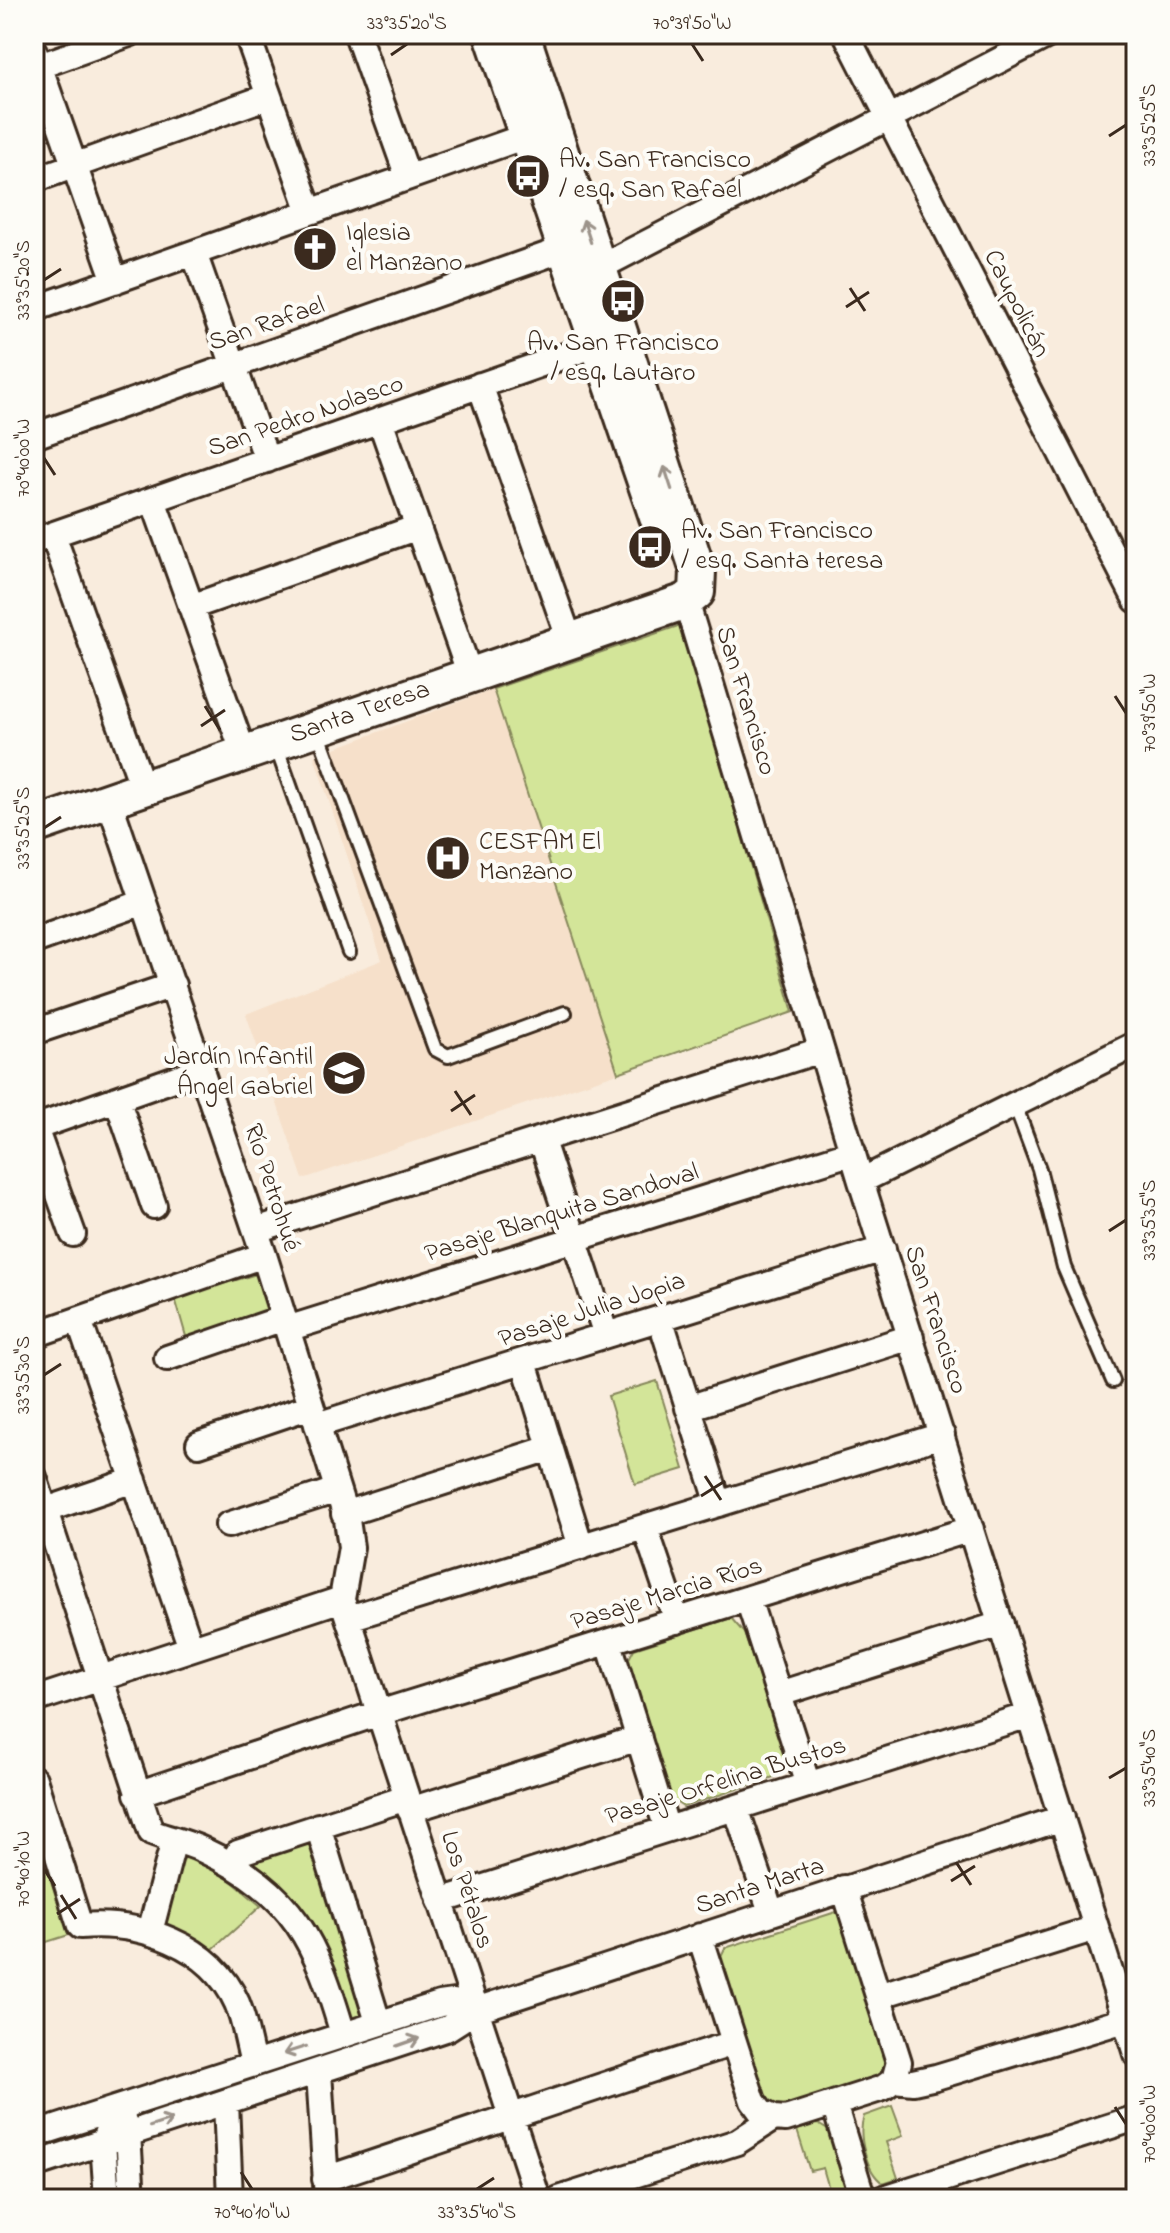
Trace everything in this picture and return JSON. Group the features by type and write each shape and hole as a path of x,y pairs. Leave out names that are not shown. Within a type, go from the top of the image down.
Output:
{"street":[{"path":"115,281 36,62 129,34"},
{"path":"247,34 310,212"},
{"path":"357,34 408,177"},
{"path":"492,34 526,136 579,266 698,571 697,592 686,601 596,345 579,266 522,34"},
{"name":"Caupolicán","path":"846,34 1136,600"},
{"name":"San Rafael","path":"34,436 234,366 579,266 1050,34"},
{"path":"34,180 269,96"},
{"path":"34,309 526,136"},
{"path":"194,253 267,460"},
{"name":"San Pedro Nolasco","path":"44,538 596,345"},
{"path":"480,385 570,641"},
{"path":"380,420 470,675"},
{"path":"153,500 191,607 259,748"},
{"path":"191,607 418,527"},
{"path":"44,538 143,788"},
{"name":"Santa Teresa","path":"34,826 686,601"},
{"name":"San Francisco","path":"686,601 861,1181 1136,2054"},
{"name":"Río Petrohué","path":"109,800 256,1230 337,1490 351,1547 345,1608"},
{"path":"34,941 144,902"},
{"path":"34,1032 173,985"},
{"path":"861,1181 1136,1044"},
{"path":"256,1230 821,1050"},
{"path":"73,1234 34,1128 202,1069"},
{"path":"117,1099 154,1206"},
{"path":"542,1141 606,1335"},
{"name":"Pasaje Blanquita Sandoval","path":"167,1358 574,1239 853,1152"},
{"name":"Pasaje Julia Jopia","path":"199,1444 524,1362 883,1249"},
{"path":"34,1335 264,1255"},
{"path":"660,1318 719,1504"},
{"path":"79,1320 191,1648"},
{"path":"688,1408 911,1337"},
{"path":"524,1362 581,1547"},
{"path":"34,1700 191,1648 581,1547 942,1435"},
{"path":"344,1514 550,1448"},
{"path":"34,1477 40,1512 151,1832 232,1865 288,1910 323,1966 343,2034"},
{"path":"40,1512 134,1480"},
{"path":"228,1525 337,1490"},
{"path":"645,1527 677,1621"},
{"name":"Pasaje Marcia Ríos","path":"137,1794 379,1713 971,1529"},
{"path":"748,1599 808,1785"},
{"name":"Los Pétalos","path":"345,1608 538,2199"},
{"path":"779,1694 1001,1624"},
{"path":"609,1643 667,1829"},
{"name":"Pasaje Orfelina Bustos","path":"440,1901 1029,1715"},
{"path":"232,1865 238,1853 318,1826 408,1804 639,1738"},
{"path":"34,1779 80,1926 116,1925 150,1932 188,1950 220,1978 237,2004 253,2063"},
{"path":"736,1808 771,1912"},
{"name":"Santa Marta","path":"34,2165 448,2028 476,2010 1062,1818"},
{"path":"318,1826 378,2022"},
{"path":"150,1932 174,1840"},
{"path":"700,1936 753,2101 761,2112 786,2119 883,2088 894,2080 899,2062 844,1888"},
{"path":"878,1996 1096,1928"},
{"name":"Santa Marta","path":"34,2135 378,2022 454,2002 476,2010"},
{"path":"894,2080 913,2082 936,2077 1125,2020"},
{"path":"319,2072 326,2189 511,2117 734,2043"},
{"path":"226,2102 230,2199"},
{"path":"834,2104 863,2199"},
{"path":"118,2107 128,2133 132,2199"},
{"path":"107,2199 103,2142 118,2107"},
{"path":"559,2199 737,2142 774,2118"},
{"path":"881,2199 930,2192 1136,2118"}],"lane":[{"path":"317,728 435,1049 448,1056 565,1013"},
{"path":"259,748 349,952"},
{"path":"1015,1105 1039,1169 1064,1267 1113,1381"}],"shaded area":[{"name":"CESFAM El Manzano","path":"493,689 618,1073 303,1179 246,1014 382,960 314,756"}],"green space":[{"path":"681,625 793,1012 618,1073 493,689"},
{"path":"260,1273 273,1315 187,1340 175,1298"},
{"path":"657,1381 684,1469 635,1484 608,1396"},
{"path":"731,1618 744,1633 786,1758 780,1775 683,1807 670,1798 626,1664 634,1649"},
{"path":"34,1805 75,1933 34,1946"},
{"path":"313,1841 365,2014 352,2021 322,1941 281,1889 252,1860"},
{"path":"180,1853 222,1873 261,1906 204,1957 157,1925"},
{"path":"836,1912 846,1926 888,2059 880,2075 778,2110 764,2099 719,1960 725,1948"},
{"path":"892,2106 903,2136 886,2142 898,2178 883,2183 868,2162 862,2142 862,2124 864,2116"},
{"path":"818,2124 831,2132 849,2190 843,2199 832,2199 823,2168 810,2171 797,2130"}],"place":[{"name":"Av. San Francisco / esq. San Rafael","path":"528,176"},
{"name":"Iglesia el Manzano","path":"315,249"},
{"name":"Av. San Francisco / esq. Lautaro","path":"623,301"},
{"name":"Av. San Francisco / esq. Santa teresa","path":"650,547"},
{"name":"CESFAM El Manzano","path":"448,858"},
{"name":"Jardín Infantil Ángel Gabriel","path":"344,1073"}]}
